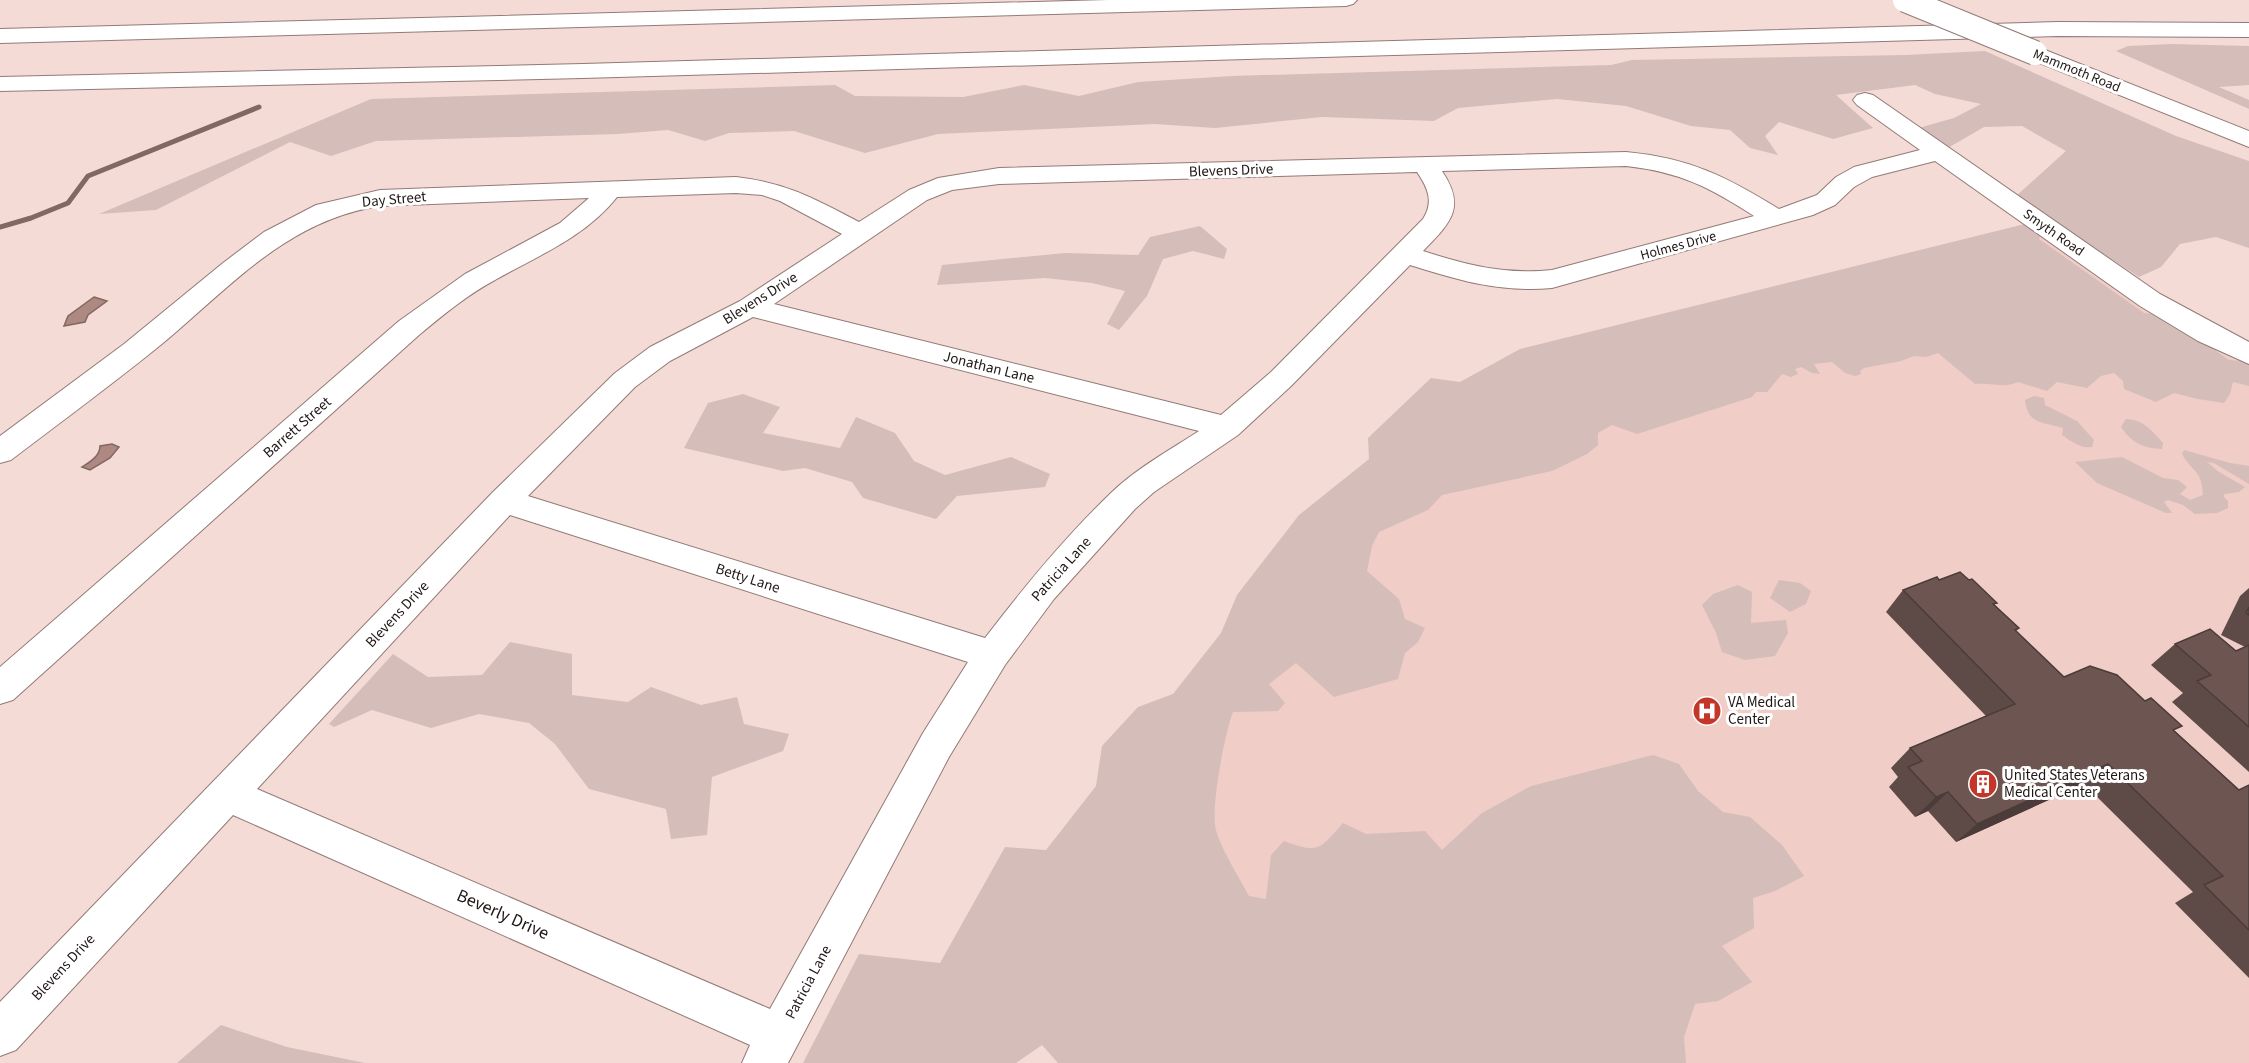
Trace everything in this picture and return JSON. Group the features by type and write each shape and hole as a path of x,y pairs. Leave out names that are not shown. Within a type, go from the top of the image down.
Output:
{"main road":[{"path":"0,36 1346,0"},
{"name":"Mammoth Road","path":"1905,0 2249,140"},
{"path":"0,17 321,19 404,26"},
{"path":"0,84 583,71 2057,29 2249,30"},
{"path":"0,106 136,94 434,84 583,71"},
{"name":"Smyth Road","path":"1864,100 2150,300 2208,334 2249,354"},
{"name":"Holmes Drive","path":"1404,254 1488,279 1531,282 1552,279 1804,210 1826,200 1845,182 1863,172 1940,152"},
{"name":"Blevens Drive","path":"0,1034 504,501 637,370 660,354 750,307 932,188 982,178 1608,159 1663,162 1711,178 1776,218"},
{"name":"Patricia Lane","path":"772,1049 936,745 992,655 1042,589 1124,500 1227,427 1281,379 1442,213 1441,188 1424,164"},
{"name":"Day Street","path":"0,452 151,337 264,245 286,230 320,213 352,202 380,198 736,185 765,188 789,196 860,233"},
{"name":"Barrett Street","path":"8,672 409,328 445,300 484,275 567,232 598,206 610,189"},
{"name":"Jonathan Lane","path":"750,307 1227,427"},
{"name":"Betty Lane","path":"504,501 992,655"},
{"name":"Beverly Drive","path":"227,794 772,1049"}],"shaded area":[{"path":"2172,44 2249,46 2249,85 2219,87 2249,100 2249,109 2116,51 2128,46"},
{"path":"1985,51 2176,136 2249,161 2249,248 2216,237 2180,244 2161,267 2139,277 2015,197 2066,151 2022,126 1984,127 1946,149 1915,129 1954,118 1981,104 1935,94 1915,85 1836,95 1873,128 1833,139 1779,122 1765,136 1778,155 1750,148 1730,130 1691,126 1626,106 1557,99 1458,108 1434,121 1322,117 1215,128 1155,124 938,134 865,153 794,131 729,133 705,141 668,130 618,134 376,141 331,156 290,142 156,210 99,214 371,99 835,85 855,96 963,97 1024,85 1079,96 1138,82 1232,76 1611,65 1632,60 1905,55"},
{"path":"2029,223 2042,231 2039,239 2144,313 2154,314 2171,325 2180,325 2210,342 2216,351 2229,360 2242,361 2249,365 2249,386 2233,382 2230,394 2224,403 2174,393 2156,402 2124,389 2123,381 2114,373 2101,376 2087,388 2057,382 2047,391 2018,382 2007,385 1975,384 1938,353 1926,357 1914,356 1901,361 1864,368 1860,371 1861,374 1855,376 1845,373 1832,362 1814,364 1820,374 1812,373 1801,367 1795,369 1798,374 1791,377 1782,374 1767,392 1756,392 1752,397 1637,434 1612,425 1598,433 1598,445 1587,454 1552,471 1442,495 1428,510 1379,532 1372,546 1367,571 1399,599 1405,619 1425,628 1418,642 1405,653 1398,679 1334,697 1296,663 1269,684 1285,703 1278,711 1233,712 1219,771 1215,820 1222,846 1249,896 1266,899 1271,855 1284,841 1305,847 1318,847 1329,839 1343,823 1366,834 1425,831 1442,850 1482,813 1531,786 1653,755 1679,764 1698,791 1723,812 1750,817 1782,845 1804,876 1775,891 1753,898 1754,928 1722,946 1752,982 1718,1001 1695,1004 1684,1037 1686,1063 1058,1063 1042,1045 1016,1063 803,1063 859,954 940,963 1005,847 1046,850 1096,786 1102,746 1138,707 1173,694 1221,633 1237,595 1299,515 1369,459 1368,438 1431,378 1460,382 1520,349"},
{"path":"1200,226 1227,249 1224,259 1193,251 1163,259 1147,296 1119,330 1107,324 1125,291 1092,283 1045,278 937,285 942,265 1065,253 1138,255 1150,237"},
{"name":"VA Medical Center","path":"2031,227 2249,361 2249,1063 1386,1063 1019,889 1310,533"},
{"path":"94,297 107,301 88,315 85,322 64,326 68,316"},
{"path":"743,394 780,407 763,433 840,448 856,417 895,433 914,461 945,475 1011,457 1050,474 1045,487 957,496 936,519 863,498 852,482 805,468 783,471 684,448 708,403"},
{"path":"2034,396 2044,398 2045,405 2077,421 2094,440 2092,447 2080,446 2062,435 2063,428 2033,418 2029,414 2025,400"},
{"path":"2126,419 2138,421 2147,426 2163,443 2162,449 2144,446 2129,437 2121,427"},
{"path":"112,444 119,447 110,458 90,470 82,467 96,456 100,446"},
{"path":"2184,450 2249,466 2249,484 2214,463 2207,462 2245,487 2239,492 2225,494 2223,496 2228,501 2228,508 2217,513 2195,514 2183,505 2168,500 2164,502 2172,513 2166,513 2097,483 2075,462 2122,457 2163,478 2178,480 2187,487 2180,494 2190,500 2203,495 2202,486 2198,475 2182,454"},
{"path":"1779,580 1800,583 1811,591 1806,604 1790,612 1770,598"},
{"path":"1738,585 1752,592 1751,623 1786,620 1788,633 1775,656 1745,660 1722,652 1716,633 1702,605 1713,594"},
{"path":"510,642 572,654 572,695 628,702 651,687 701,705 737,697 744,724 789,734 783,751 712,777 707,835 671,839 666,809 589,789 555,744 529,723 479,714 431,728 372,710 334,727 329,724 393,654 428,677 482,675"},
{"path":"221,1025 287,1047 365,1063 177,1063"}],"building":[{"name":"United States Veterans Medical Center","path":"1960,572 1969,580 1972,579 1997,603 1993,604 2019,628 2015,630 2064,677 2090,666 2117,675 2145,701 2151,698 2182,726 2173,730 2239,790 2249,785 2249,930 2204,885 2223,876 2108,764 1977,824 1948,792 1936,797 1908,767 1922,761 1910,748 2015,704 1903,590 1937,577 1939,580"},
{"path":"2210,629 2236,651 2249,645 2249,727 2197,681 2211,675 2175,644"}],"waterway":[{"path":"0,227 31,218 68,203 88,176 259,107"}],"place":[{"name":"VA Medical Center","path":"1707,711"},
{"name":"United States Veterans Medical Center","path":"1983,784"}]}
